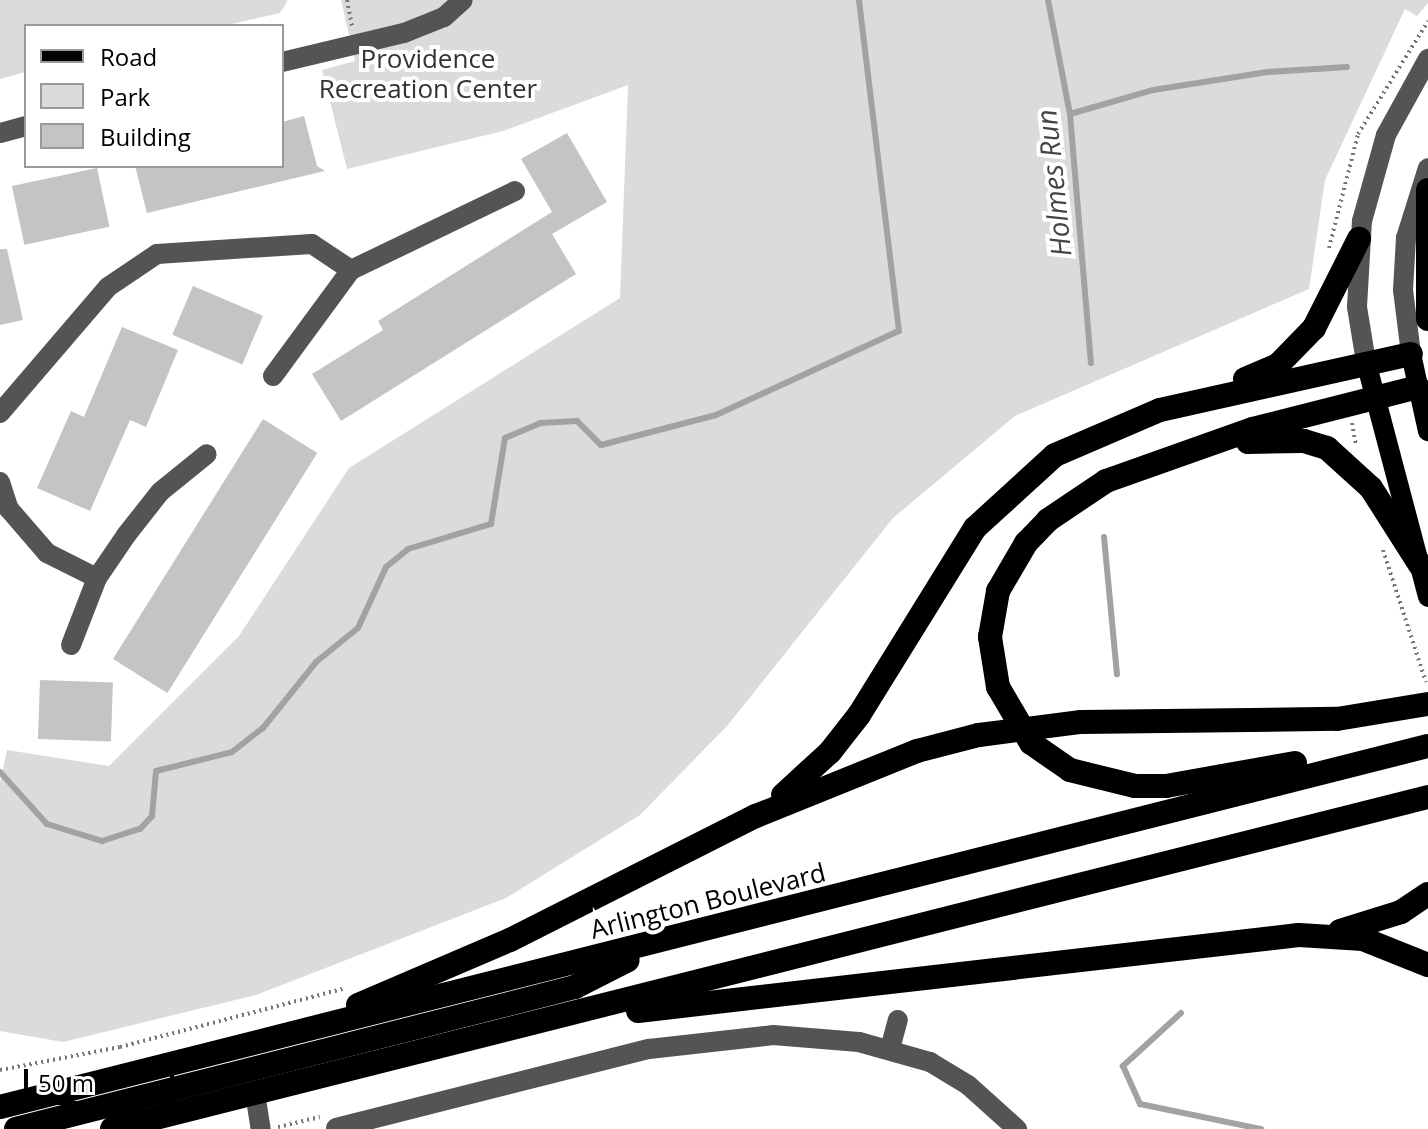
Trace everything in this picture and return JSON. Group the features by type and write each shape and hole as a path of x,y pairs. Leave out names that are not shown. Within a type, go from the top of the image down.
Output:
{"highway":[{"path":"1428,190 1428,319"},
{"path":"1187,404 1278,365 1296,348 1328,305 1359,239"},
{"path":"756,816 830,752 956,554 1027,475 1105,429 1187,404 1411,354"},
{"path":"1418,387 1348,404 1106,481 1048,520 1008,569 993,609 991,662 1024,733 1070,770 1135,786 1199,784 1359,748 1428,746"},
{"path":"1218,444 1304,441 1349,465 1420,565"},
{"path":"238,1048 346,1010 510,940 756,816 903,756 979,735 1081,722 1337,719 1427,693"},
{"name":"Arlington Boulevard","path":"0,1107 1428,746"},
{"path":"112,1129 1428,797"},
{"path":"525,1025 1326,934 1401,912 1428,894"},
{"path":"1326,934 1389,945 1428,965"},
{"path":"16,1129 575,987 670,939"}],"main road":[{"path":"1411,354 1428,431"},
{"path":"1366,362 1428,597"}],"street":[{"path":"287,61 444,17 463,0"},
{"path":"1366,362 1357,307 1359,239 1386,135 1428,59"},
{"path":"0,133 24,127"},
{"path":"1411,354 1403,290 1406,238 1428,168"},
{"path":"273,376 351,270 515,191"},
{"path":"0,413 108,287 157,254 312,244 351,270"},
{"path":"71,645 97,578 160,492 207,454"},
{"path":"0,482 9,509 47,553 97,578"},
{"path":"890,1049 898,1020"},
{"path":"332,1121 688,1043 773,1035 890,1049 968,1085 1017,1129"},
{"path":"255,1093 261,1129"}],"path":[{"path":"347,0 356,44"},
{"path":"1348,404 1357,453 1349,465"},
{"path":"1381,545 1427,693"},
{"path":"0,1070 120,1047 351,986"},
{"path":"270,1129 332,1121"}],"green space":[{"path":"0,0 287,0 280,13 232,24 24,24 24,73 0,79"},
{"name":"Providence Recreation Center","path":"341,0 1428,0 1428,3 1417,16 1405,9 1325,180 1309,289 1015,416 893,518 727,726 640,815 506,898 256,995 63,1042 0,1031 0,783 7,750 109,766 239,636 349,468 620,298 628,85 503,131 347,169 322,70 355,61"}],"building":[{"path":"304,116 317,166 325,171 147,213 136,168 284,168 284,121"},
{"path":"567,133 607,202 552,234 576,274 341,421 312,374 383,330 378,321 552,212 521,159"},
{"path":"97,168 109,227 24,245 12,186"},
{"path":"0,249 7,249 23,320 0,325"},
{"path":"193,286 263,316 242,364 172,335"},
{"path":"122,327 178,350 146,427 130,420 90,511 37,488 71,411 84,417"},
{"path":"263,419 317,453 167,693 113,659"},
{"path":"40,680 113,683 111,742 38,739"}],"waterway":[{"path":"0,772 47,824 102,841 140,829 152,816 156,771 232,752 263,728 316,662 358,628 386,567 408,549 491,524 505,438 540,423 577,421 601,445 716,415 899,331 859,0"},
{"name":"Holmes Run","path":"1048,0 1070,114 1091,363"},
{"path":"1070,114 1153,90 1268,72 1347,67"},
{"name":"Holmes Run","path":"1104,537 1117,674"},
{"name":"Holmes Run","path":"1181,1013 1123,1066 1140,1104 1261,1129"}]}
